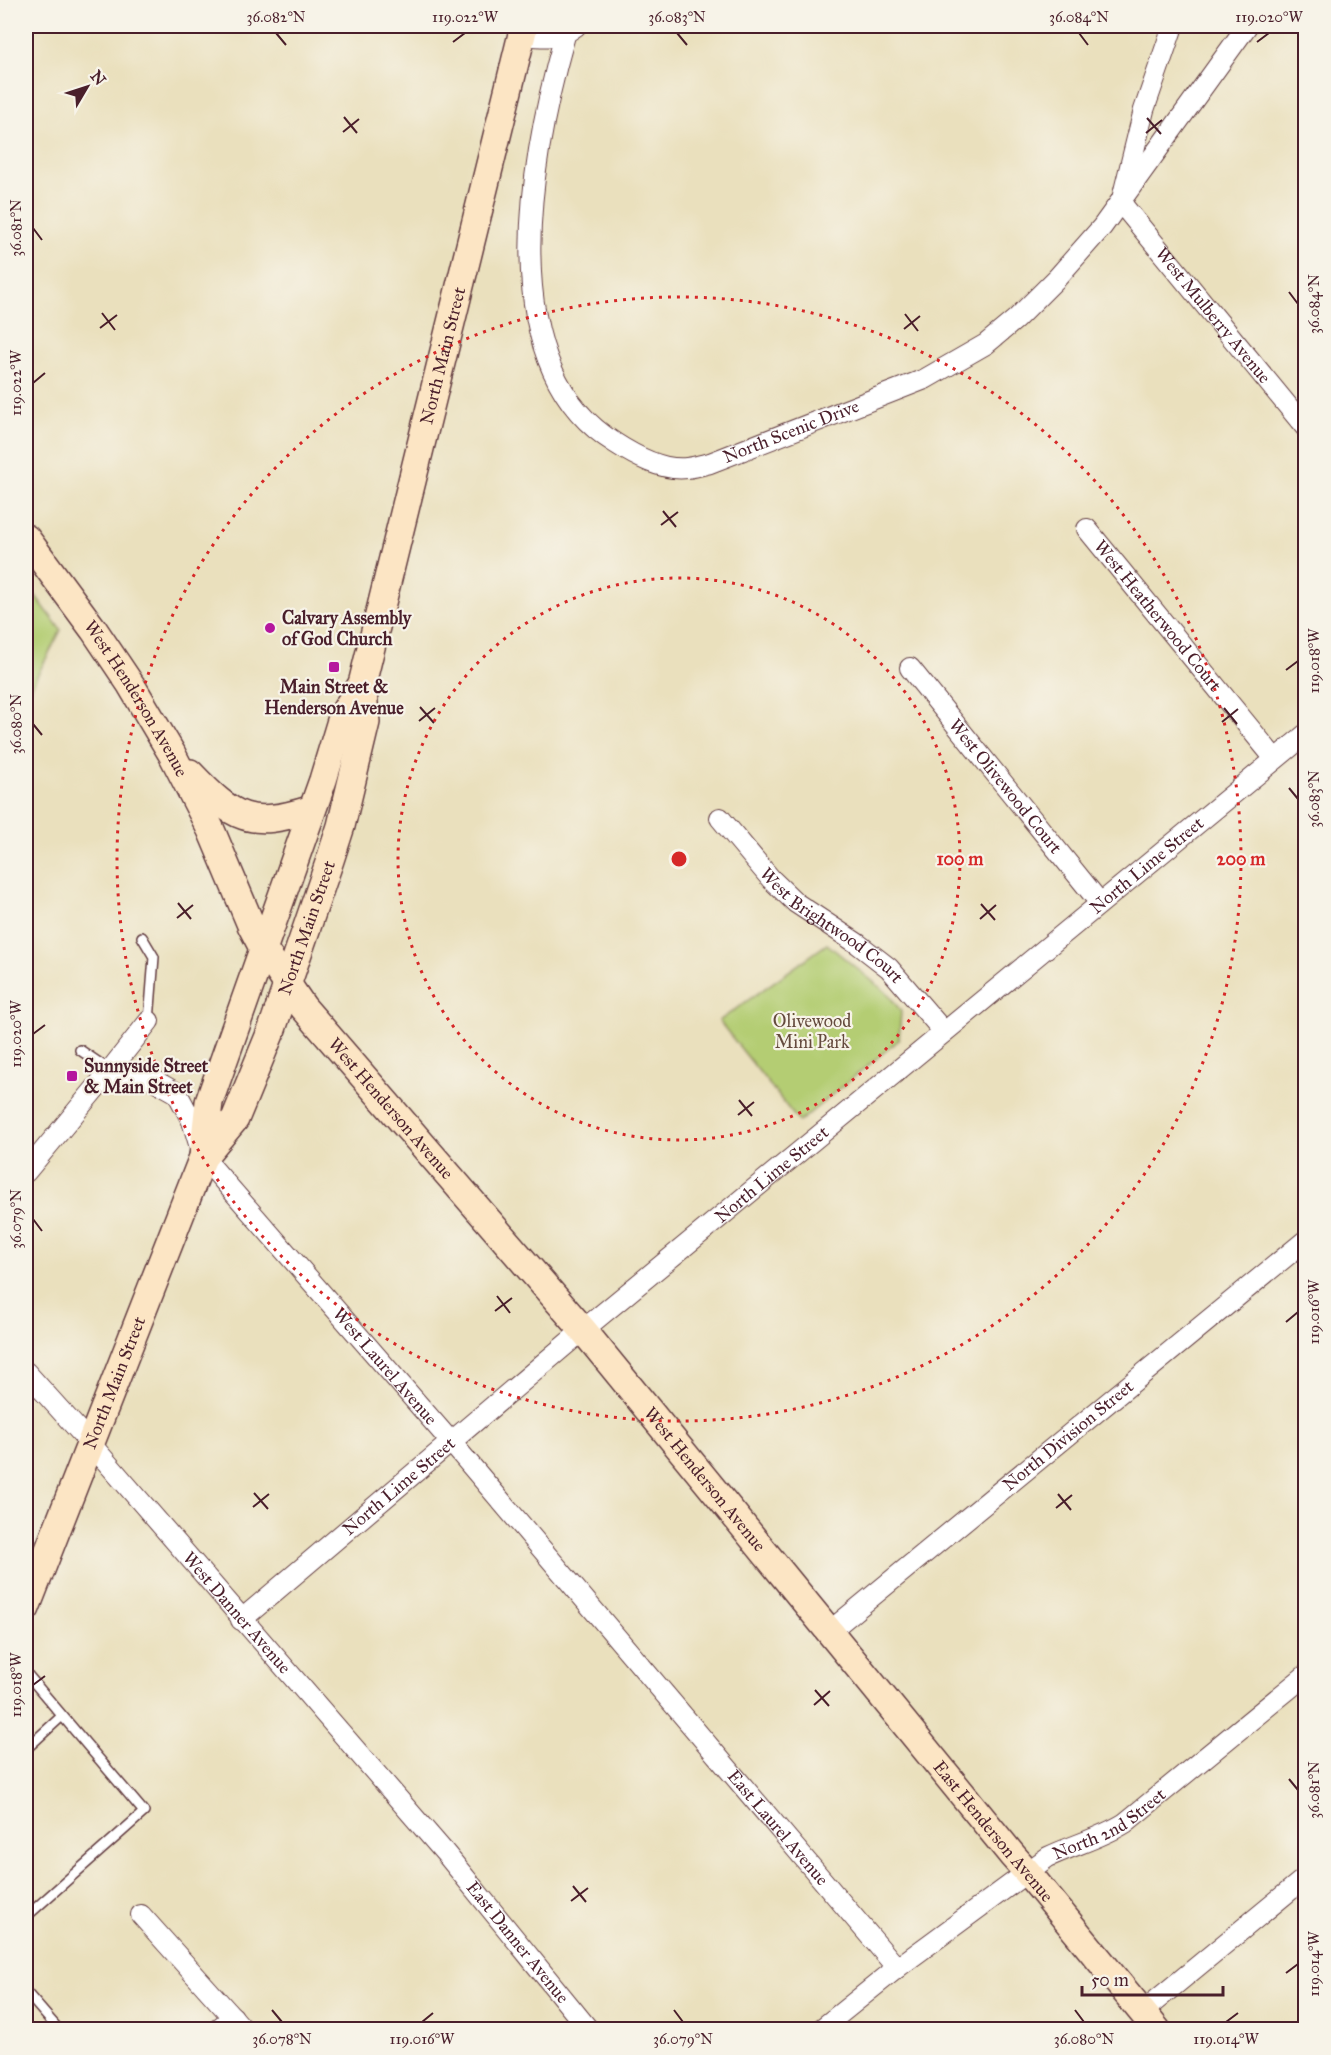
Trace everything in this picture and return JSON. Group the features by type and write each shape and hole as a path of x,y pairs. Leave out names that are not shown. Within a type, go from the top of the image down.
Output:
{"main road":[{"name":"North Main Street","path":"26,1608 203,1157 209,1102 264,950 343,714 362,684 522,30"},
{"name":"West Henderson Avenue","path":"26,538 94,630 131,685 172,754 211,830 251,925 286,985 434,1160 583,1330 830,1631"},
{"name":"North Main Street","path":"203,1157 236,1119 272,1029 330,860 353,779 366,722 362,684"},
{"path":"172,754 229,810 248,818 266,819 288,816 312,809"},
{"name":"East Henderson Avenue","path":"830,1631 1149,2021"}],"street":[{"path":"1121,203 1144,111 1173,26"},
{"name":"North Scenic Drive","path":"571,30 544,114 534,184 531,287 542,338 559,384 586,420 605,437 646,460 666,466 685,468 710,463 925,379 960,361 986,344 1016,319 1057,278 1121,203 1134,181 1247,26"},
{"path":"522,30 548,37 571,30"},
{"name":"West Mulberry Avenue","path":"1121,203 1305,428"},
{"name":"West Heatherwood Court","path":"1087,529 1275,759"},
{"name":"West Olivewood Court","path":"910,668 1100,903"},
{"name":"North Lime Street","path":"241,1620 583,1330 1305,734"},
{"name":"West Brightwood Court","path":"720,818 771,879 796,903 858,944 889,968 944,1032"},
{"path":"26,1172 107,1075 148,1021"},
{"name":"West Laurel Avenue","path":"107,1075 133,1075 152,1080 177,1093 192,1121 203,1157 451,1442 660,1689"},
{"name":"North Division Street","path":"830,1631 1305,1240"},
{"name":"West Danner Avenue","path":"26,1372 446,1854"},
{"name":"North 2nd Street","path":"820,2030 897,1968 1048,1857 1082,1841 1108,1833 1125,1823 1305,1675"},
{"name":"East Laurel Avenue","path":"660,1689 897,1968"},
{"name":"East Danner Avenue","path":"446,1854 589,2030"},
{"path":"1149,2021 1305,1877"},
{"path":"141,1915 239,2023 218,2030"}],"lane":[{"path":"142,937 154,957 148,1021"},
{"path":"80,1050 107,1075"},
{"path":"26,1673 144,1812 28,1915 26,1912"},
{"path":"26,1749 62,1716"},
{"path":"26,1992 59,2030"}],"green space":[{"path":"26,583 61,630 26,697"},
{"name":"Olivewood Mini Park","path":"827,944 887,993 901,1011 899,1040 799,1122 719,1021"}],"place":[{"name":"Calvary Assembly of God Church","path":"270,628"},
{"name":"Main Street & Henderson Avenue","path":"334,667"},
{"name":"Sunnyside Street & Main Street","path":"72,1076"}]}
